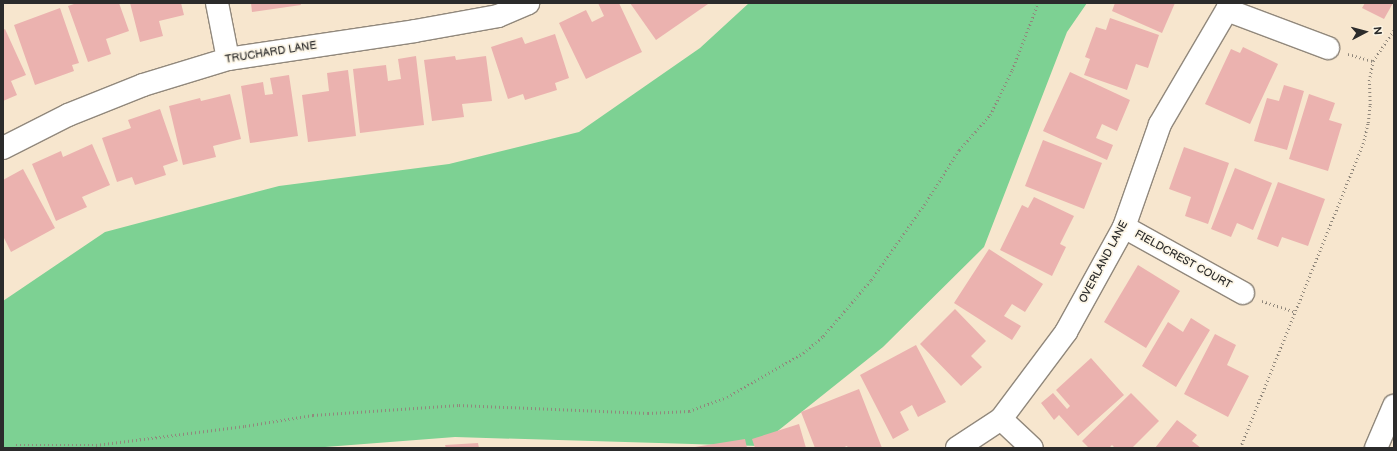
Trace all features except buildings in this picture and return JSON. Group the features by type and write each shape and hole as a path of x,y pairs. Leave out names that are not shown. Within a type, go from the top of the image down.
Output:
{"street":[{"path":"217,3 228,59"},
{"name":"TRUCHARD LANE","path":"3,148 68,115 143,84 228,59 498,16 528,3"},
{"path":"1229,6 1328,48"},
{"name":"OVERLAND LANE","path":"957,448 1002,419 1066,332 1124,227 1160,124 1229,6"},
{"name":"FIELDCREST COURT","path":"1124,227 1243,293"},
{"path":"1376,448 1394,406"},
{"path":"1002,419 1032,448"}],"path":[{"path":"15,448 16,444 96,445 245,426 313,415 459,405 648,413 688,411 727,397 803,353 823,336 871,280 924,205 959,150 990,115 1012,70 1038,3"},
{"path":"1240,448 1363,144 1368,123 1370,81 1373,61 1394,30"},
{"path":"1328,48 1373,61"},
{"path":"1243,293 1296,312"}],"green space":[{"path":"749,3 1087,3 1067,32 984,247 883,347 759,446 455,437 312,448 3,448 3,301 105,232 279,186 449,164 579,132 700,48"}]}
